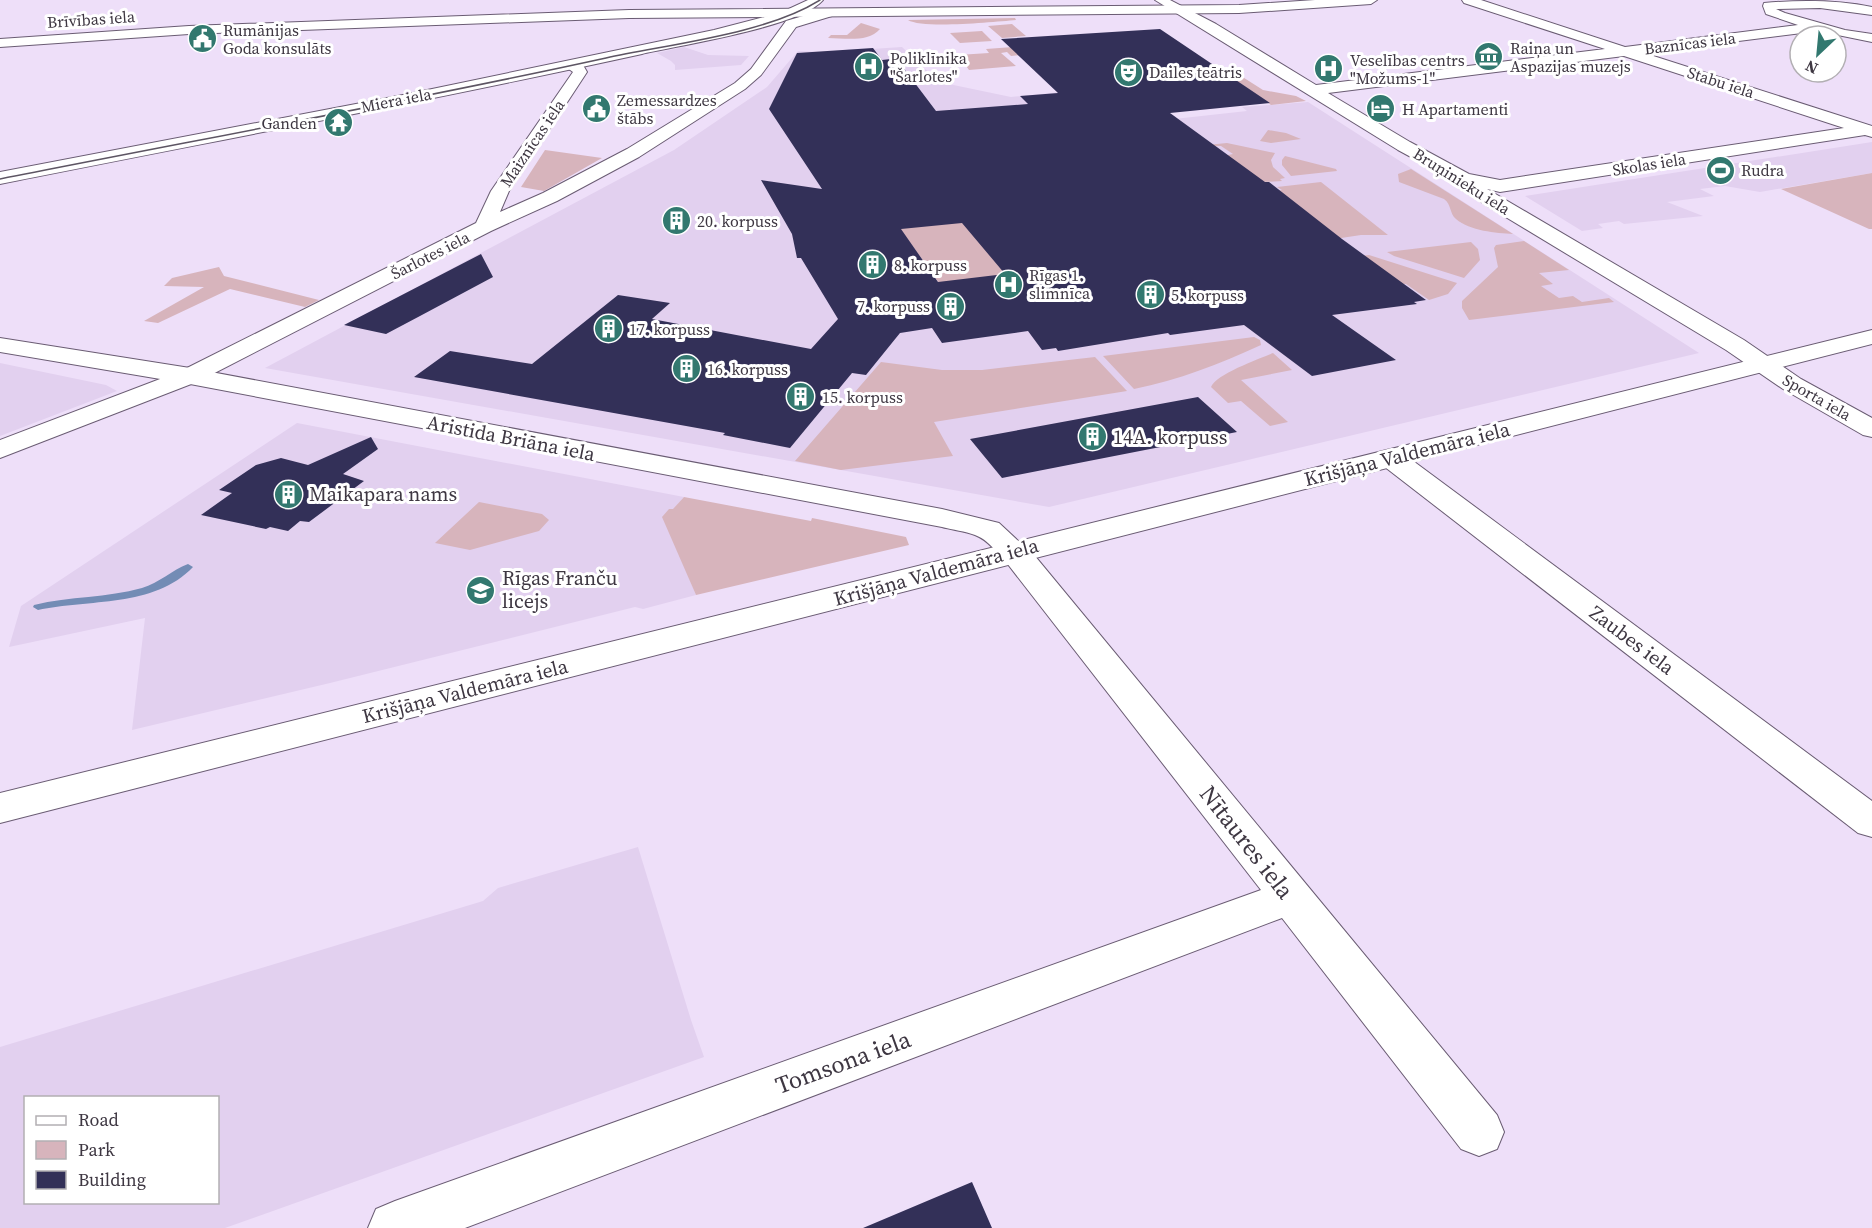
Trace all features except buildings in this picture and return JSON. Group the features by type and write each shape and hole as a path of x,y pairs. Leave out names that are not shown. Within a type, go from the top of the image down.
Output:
{"main road":[{"path":"790,13 817,0"},
{"name":"Bruņinieku iela","path":"1161,0 1182,10 1404,146 1463,178 1466,184 1475,190 1736,345 1763,364"},
{"name":"Brīvības iela","path":"0,43 181,30 629,14 1182,10 1286,7 1371,0"},
{"name":"Stabu iela","path":"1468,0 1870,131"},
{"path":"1808,24 1780,16 1771,11 1769,6 1781,1 1839,4 1872,11"},
{"name":"Miera iela","path":"0,178 570,65 745,26 790,13"},
{"name":"Šarlotes iela","path":"0,450 190,376 484,227 550,197 633,153 742,84 756,72 795,22 827,13"},
{"name":"Baznīcas iela","path":"1312,90 1788,31"},
{"path":"1848,33 1872,38"},
{"name":"Maiznīcas iela","path":"484,227 500,191 580,72 578,68 570,65"},
{"name":"Skolas iela","path":"1463,178 1500,186 1870,131"},
{"name":"Krišjāņa Valdemāra iela","path":"0,808 943,572 1014,551 1872,337"},
{"name":"Aristida Briāna iela","path":"0,345 190,376 942,518 988,529 1014,551"},
{"name":"Sporta iela","path":"1763,364 1792,384 1872,429"},
{"name":"Zaubes iela","path":"1391,458 1872,822"},
{"name":"Nītaures iela","path":"1014,551 1479,1132"},
{"name":"Tomsona iela","path":"394,1228 1291,897"}],"shaded area":[{"path":"684,47 708,55 749,56 741,65 675,70 675,65 671,61 657,53"},
{"name":"Rīgas 1. slimnīca","path":"902,47 939,82 1011,97 1062,92 1159,107 1174,119 1247,111 1242,107 1308,102 1699,353 1049,507 265,368 674,150 767,87 798,51 826,52"},
{"path":"1872,142 1872,173 1760,192 1725,186 1700,189 1714,196 1667,202 1703,216 1624,224 1619,221 1598,224 1603,228 1582,231 1525,196"},
{"path":"0,363 106,385 117,391 0,436"},
{"name":"Rīgas Franču licejs","path":"297,423 684,497 665,519 696,595 643,609 635,607 132,730 145,618 9,647 21,606"},
{"path":"638,847 704,1057 225,1228 0,1228 0,1047 483,901 498,888"}],"green space":[{"path":"1015,18 1016,20 942,24 916,23 908,20"},
{"path":"861,23 880,29 862,38 828,38 831,35 847,35"},
{"path":"1012,24 1026,36 1002,38 988,26"},
{"path":"982,31 992,41 960,43 950,33"},
{"path":"1013,47 1021,55 1011,56 1007,52 1001,53 1016,66 969,70 958,55 989,53 986,49"},
{"path":"1230,69 1263,90 1296,96 1306,101 1271,105 1218,70"},
{"path":"1268,130 1286,133 1301,139 1271,143 1260,141"},
{"path":"1227,143 1275,153 1271,160 1273,167 1285,178 1280,179 1282,181 1263,182 1223,156 1233,154 1221,146 1186,147"},
{"path":"545,150 602,158 544,191 521,187"},
{"path":"1285,156 1337,171 1291,176 1282,165"},
{"path":"1411,169 1513,234 1483,231 1462,223 1454,217 1444,199 1399,182 1398,174"},
{"path":"1872,173 1872,229 1781,189"},
{"path":"1321,182 1388,235 1361,235 949,297 899,227 1272,192 1282,190 1277,187"},
{"path":"1524,241 1569,270 1539,273 1553,284 1541,286 1559,298 1573,296 1582,302 1609,298 1614,302 1469,320 1462,308 1462,301 1498,267 1494,248 1496,245"},
{"path":"1471,242 1478,249 1480,260 1464,278 1387,252"},
{"path":"1369,255 1457,283 1448,294 1429,300 1406,284 1400,284 1361,256"},
{"path":"219,267 224,276 319,300 305,307 230,289 158,323 144,321 204,287 164,286 172,278"},
{"path":"1254,337 1260,340 1261,345 1230,359 1167,381 1134,389 1103,356"},
{"path":"1273,353 1292,370 1241,380 1288,422 1270,426 1241,401 1228,403 1211,387 1229,372"},
{"path":"1095,357 1127,391 934,422 953,456 841,470 795,461 881,362 942,370 982,370"},
{"path":"684,497 811,521 812,518 906,537 909,545 696,595 662,517"},
{"path":"479,502 542,514 549,520 539,531 470,550 435,543"}],"waterway":[{"path":"38,607 143,591 161,584 188,567"}],"tram line":[{"path":"0,179 745,30 798,12 820,0"}],"place":[{"name":"Rumānijas Goda konsulāts","path":"202,39"},
{"name":"Raiņa un Aspazijas muzejs","path":"1489,57"},
{"name":"Poliklīnika \"Šarlotes\"","path":"869,67"},
{"name":"Veselības centrs \"Možums-1\"","path":"1329,69"},
{"name":"Dailes teātris","path":"1128,72"},
{"name":"Zemessardzes štābs","path":"596,109"},
{"name":"H Apartamenti","path":"1381,109"},
{"name":"Ganden","path":"338,123"},
{"name":"Rudra","path":"1720,170"},
{"name":"20. korpuss","path":"676,221"},
{"name":"8. korpuss","path":"873,265"},
{"name":"Rīgas 1. slimnīca","path":"1008,284"},
{"name":"5. korpuss","path":"1150,295"},
{"name":"7. korpuss","path":"951,306"},
{"name":"17. korpuss","path":"608,329"},
{"name":"16. korpuss","path":"686,369"},
{"name":"15. korpuss","path":"801,397"},
{"name":"14A. korpuss","path":"1092,437"},
{"name":"Maikapara nams","path":"288,494"},
{"name":"Rīgas Franču licejs","path":"481,590"}]}
